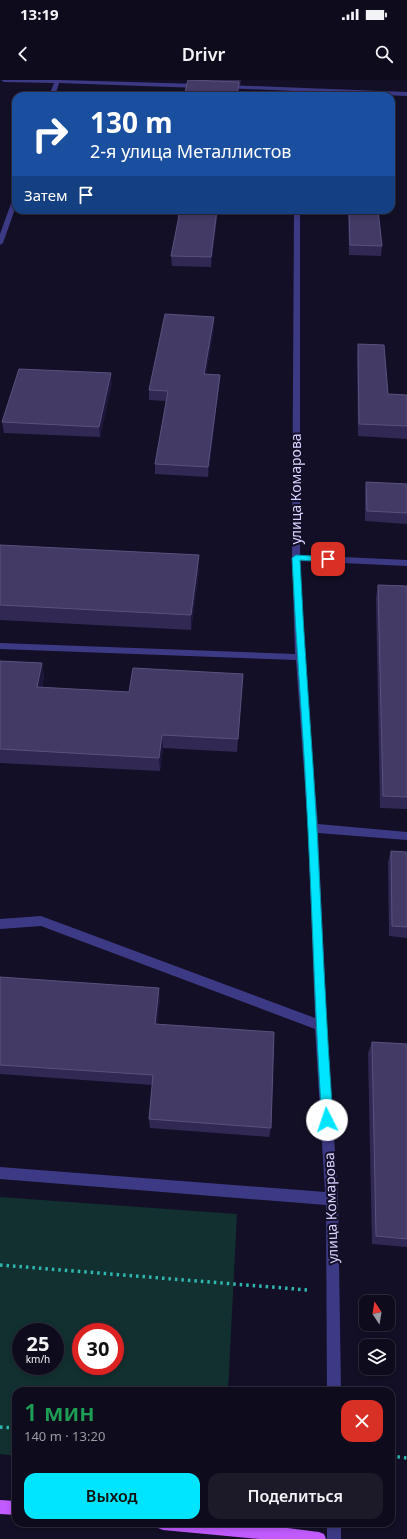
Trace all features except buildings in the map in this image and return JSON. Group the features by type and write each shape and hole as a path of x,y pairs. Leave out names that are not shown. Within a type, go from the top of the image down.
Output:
{"main road":[{"path":"0,1507 12,1508"},
{"path":"208,1527 319,1539"}],"street":[{"path":"4,80 206,87"},
{"path":"53,92 57,81"},
{"path":"222,87 287,92"},
{"path":"395,94 407,94"},
{"path":"0,243 12,209"},
{"name":"улица Комарова","path":"297,214 296,558 300,657 313,828 321,1026 332,1199 334,1387"},
{"path":"296,558 407,564"},
{"path":"0,646 300,657"},
{"path":"313,828 407,836"},
{"path":"0,924 41,921 321,1026"},
{"path":"0,1172 332,1199"},
{"path":"334,1527 334,1539"}],"path":[{"path":"0,1265 334,1292"},
{"path":"0,1426 12,1428"},
{"path":"395,1456 407,1458"}],"green space":[{"path":"0,1197 237,1214 228,1387 12,1387 12,1456 0,1454"}],"route":[{"path":"327,1120 321,1026 313,828 300,657 296,558 328,559"}]}
